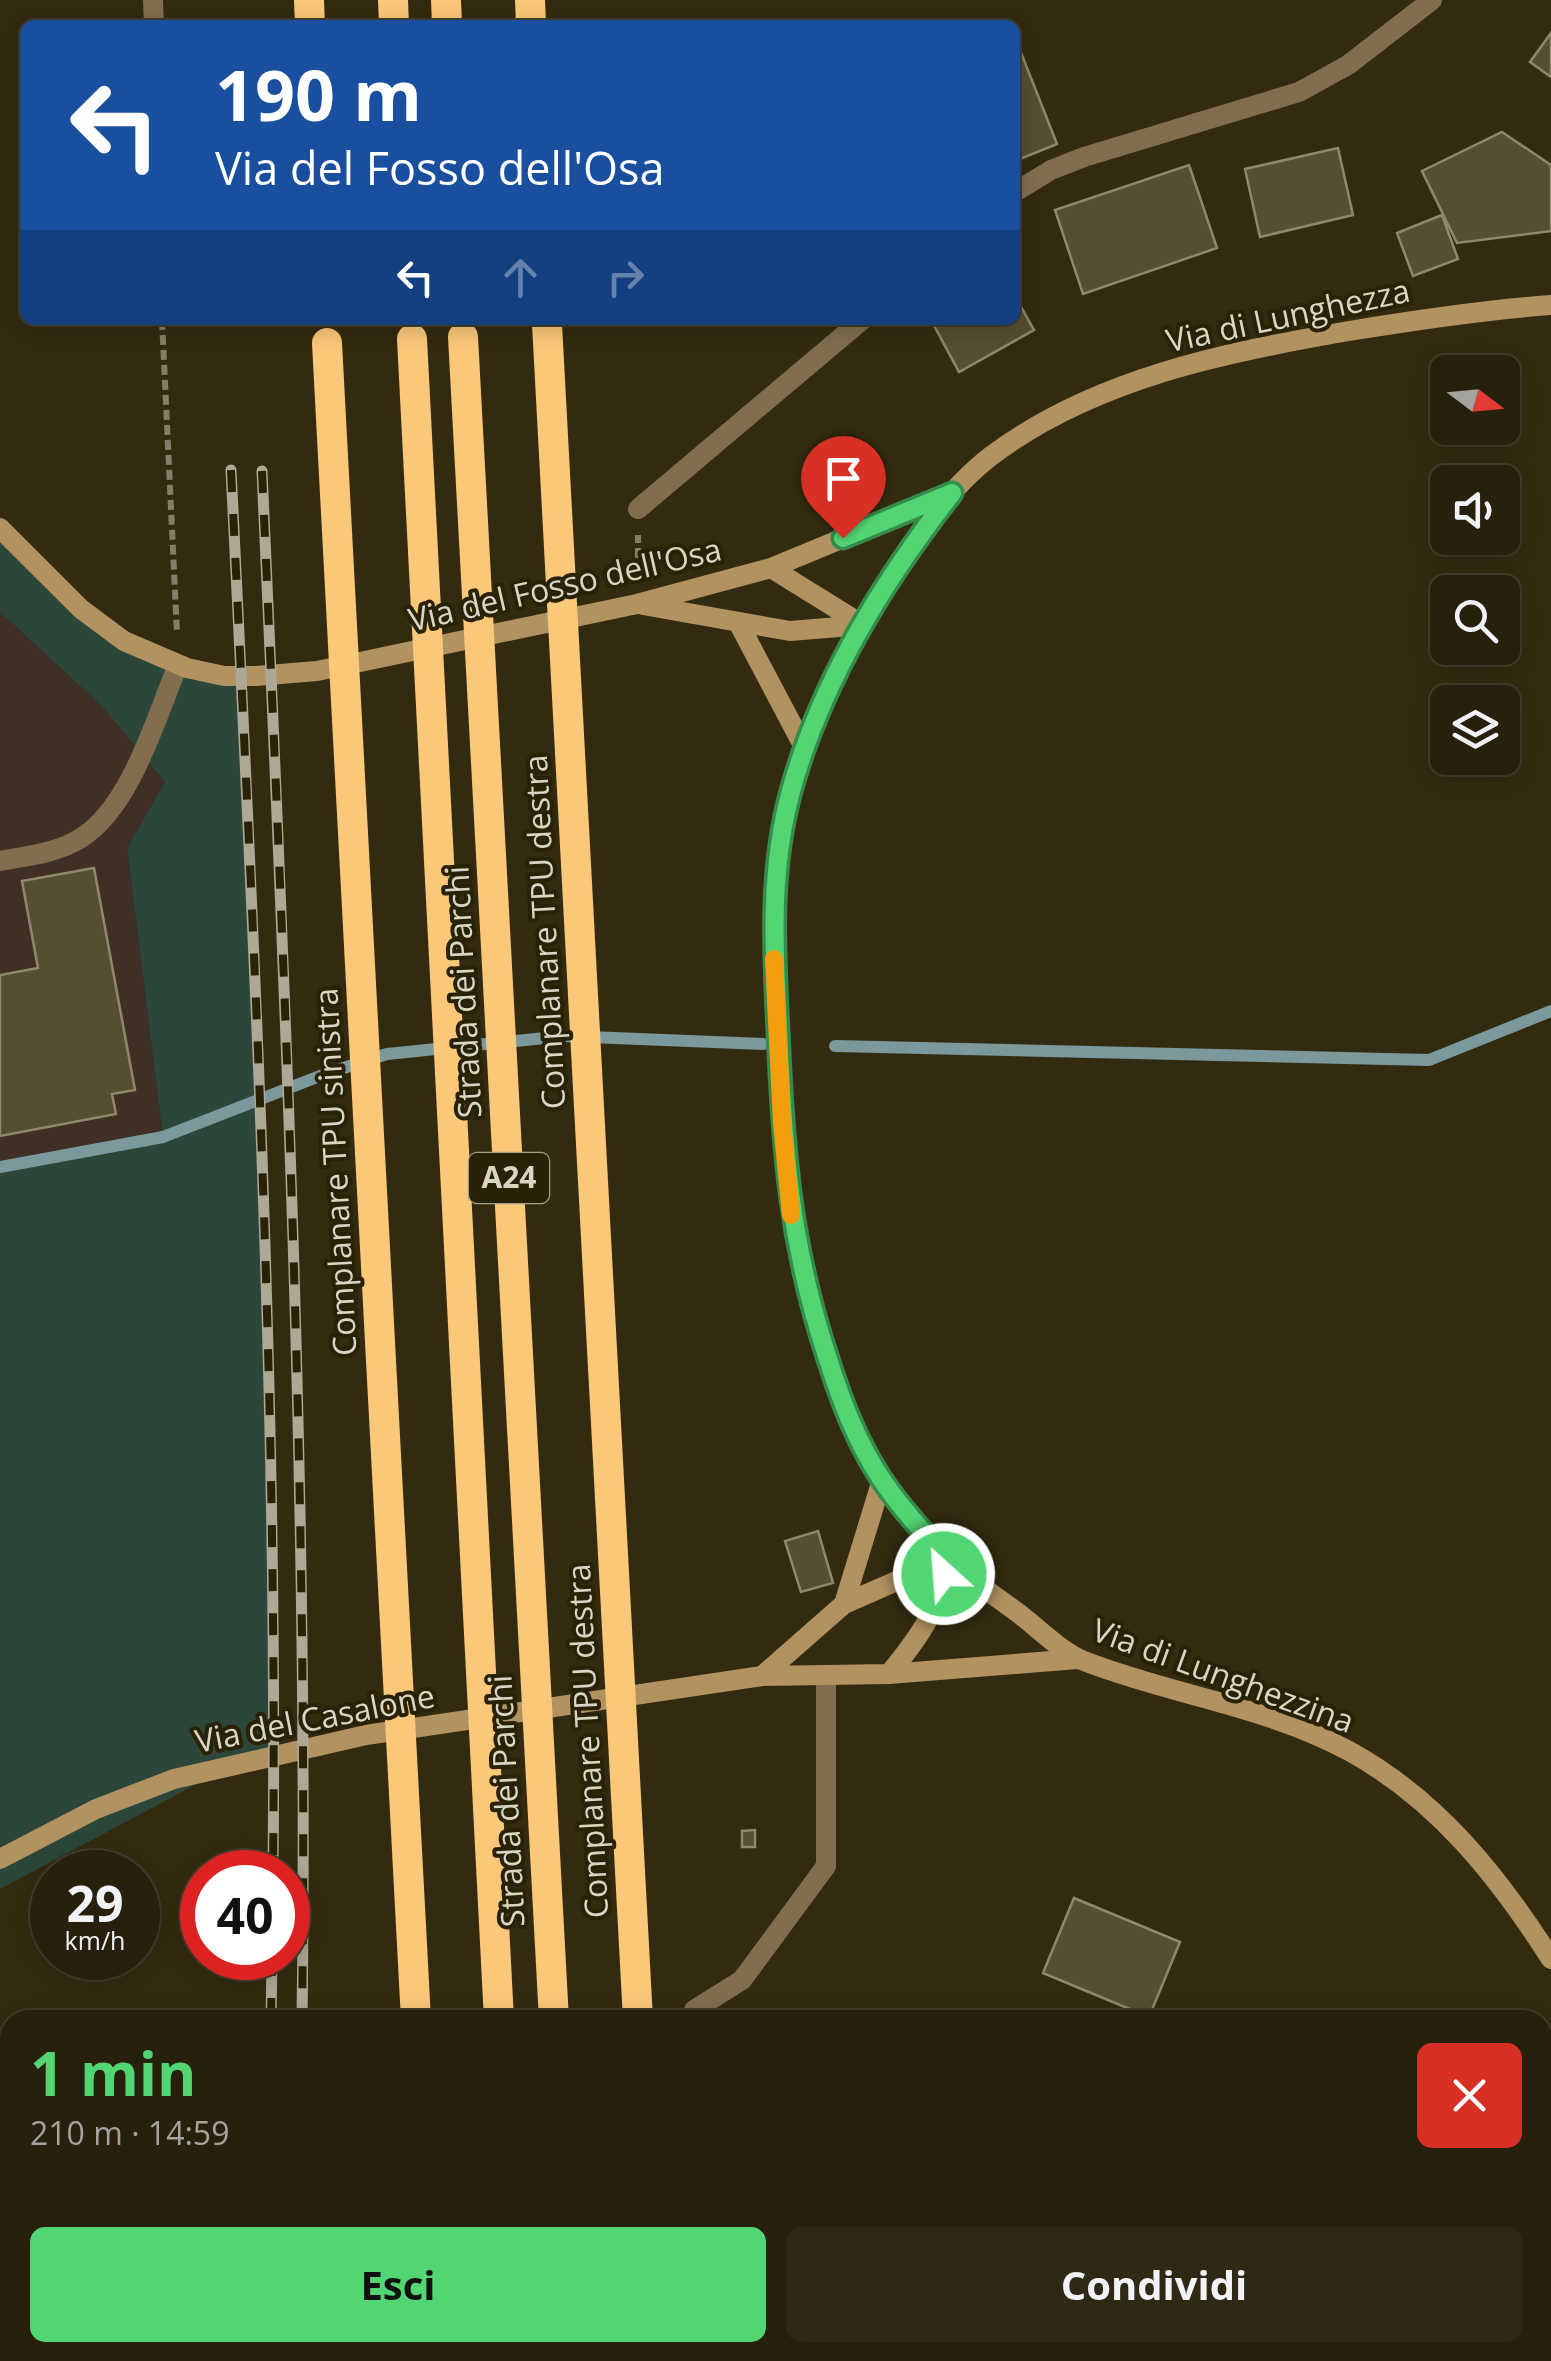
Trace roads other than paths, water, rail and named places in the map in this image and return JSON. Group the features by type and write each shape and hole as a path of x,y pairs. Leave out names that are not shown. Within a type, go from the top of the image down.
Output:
{"highway":[{"name":"Complanare TPU destra","path":"547,325 637,2010"},
{"name":"Strada dei Parchi","path":"463,328 553,2010"},
{"name":"Strada dei Parchi","path":"411,330 498,2010"},
{"name":"Complanare TPU sinistra","path":"326,332 415,2010"}],"street":[{"path":"1020,189 1051,170 1084,157 1300,92 1348,64 1432,0"},
{"name":"Via di Lunghezza","path":"952,493 993,455 1041,425 1099,396 1158,374 1317,336 1551,304"},
{"path":"638,509 856,325"},
{"name":"Via del Fosso dell'Osa","path":"0,528 102,627 131,645 178,665 236,677 300,673 637,604 771,568 952,493"},
{"name":"Via di Lunghezzina","path":"952,493 903,557 822,706 782,829 772,923 787,1180 795,1239 844,1408 882,1480 947,1558 1077,1659 1273,1719 1364,1760 1423,1804 1470,1847 1510,1897 1551,1959"},
{"path":"771,568 863,625"},
{"path":"637,604 790,632 863,625"},
{"path":"739,624 805,749"},
{"path":"0,861 66,846 106,816 130,776 178,665"},
{"path":"844,1604 882,1480"},
{"path":"762,1676 844,1604 947,1558"},
{"path":"889,1674 930,1617 942,1589 947,1558"},
{"name":"Via del Casalone","path":"0,1859 123,1798 174,1779 366,1735 762,1676 889,1674 1077,1659"},
{"path":"694,2010 742,1980 826,1866 826,1675"}],"waterway":[{"path":"835,1046 1429,1060 1551,1011"},
{"path":"0,1167 163,1137 387,1054 565,1036 763,1044"}],"railway":[{"path":"231,470 268,1346 273,1850"},
{"path":"262,471 287,1052 298,1439 302,2010"},
{"path":"271,2010 272,1980"}]}
